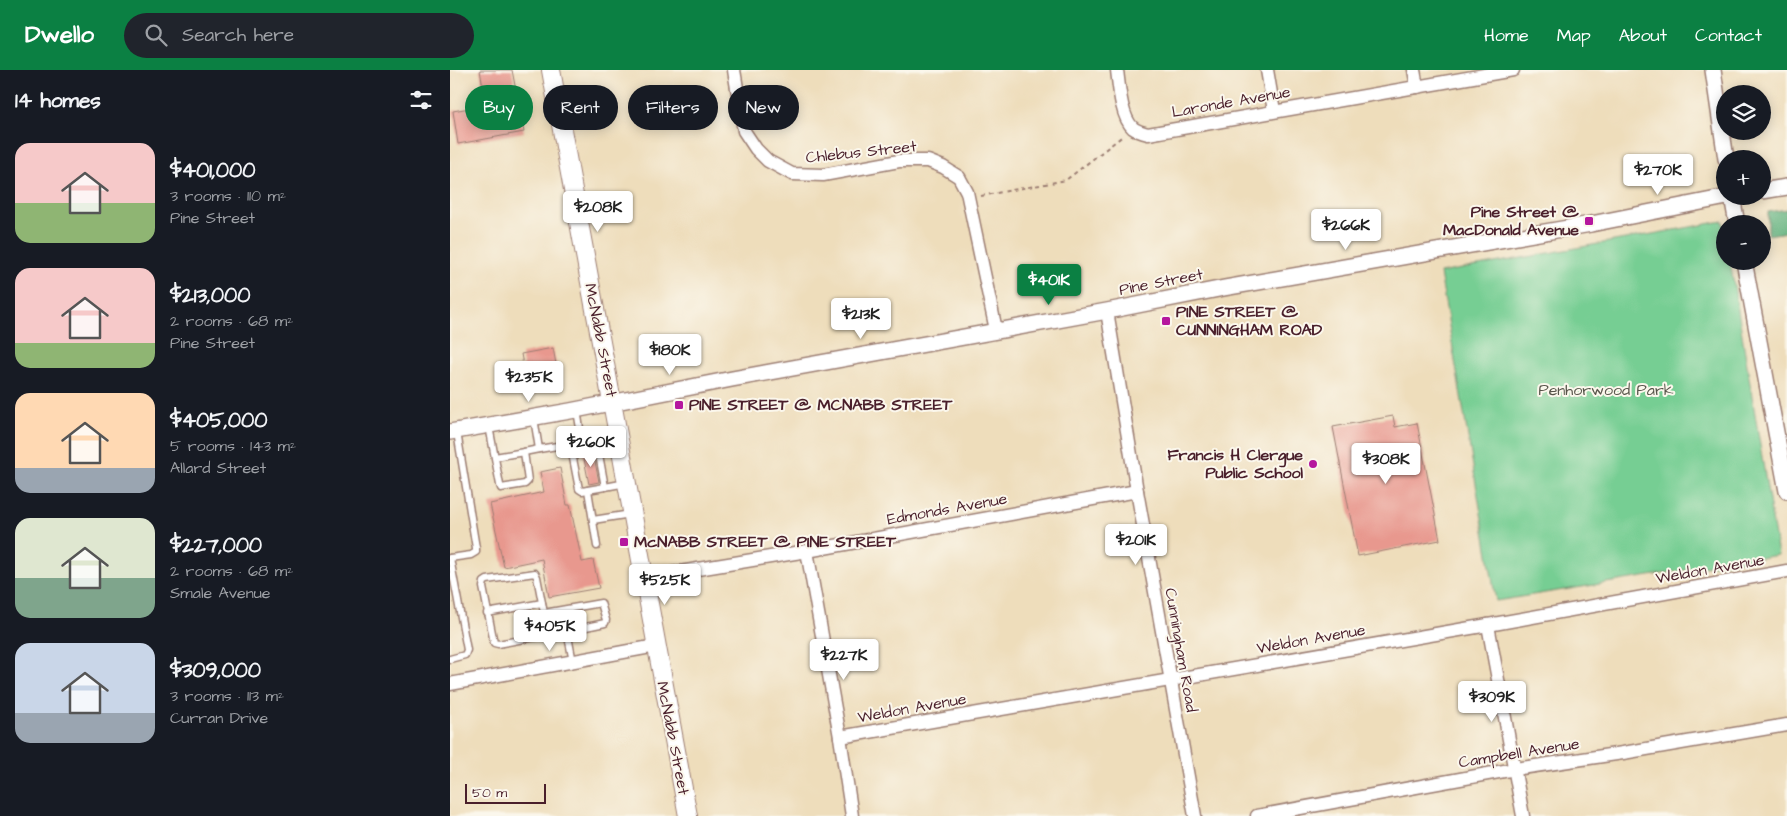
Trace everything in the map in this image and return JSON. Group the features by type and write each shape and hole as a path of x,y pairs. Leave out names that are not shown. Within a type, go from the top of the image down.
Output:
{"main road":[{"name":"McNabb Street","path":"551,70 688,816"}],"street":[{"name":"Chlebus Street","path":"734,70 744,132 756,149 768,161 792,174 823,175 899,161 928,162 943,167 959,178 968,198 996,330"},
{"path":"1117,70 1123,108 1133,128"},
{"path":"1267,70 1274,111"},
{"path":"1414,70 1417,88"},
{"name":"Laronde Avenue","path":"1133,128 1148,134 1513,70"},
{"path":"1713,70 1725,150"},
{"path":"1771,190 1787,187"},
{"name":"Pine Street","path":"453,431 534,418 1234,286 1591,224 1716,199"},
{"path":"1746,270 1787,491"},
{"name":"Cunningham Road","path":"1107,311 1195,816"},
{"name":"Edmonds Avenue","path":"643,578 807,551 1137,491"},
{"path":"807,551 852,816"},
{"name":"Weldon Avenue","path":"840,737 1488,625 1787,571"},
{"path":"1488,625 1523,816"},
{"path":"450,684 656,646"},
{"name":"Campbell Avenue","path":"1257,816 1515,769 1623,754 1787,725"}],"lane":[{"path":"577,410 582,441"},
{"path":"534,418 539,449"},
{"path":"489,425 501,488 525,484 528,481 524,452"},
{"path":"450,659 464,655 467,650 450,558 471,555 476,552 453,431"},
{"path":"495,457 593,440 598,449 605,487"},
{"path":"570,443 579,489 582,491 627,483"},
{"path":"598,449 620,444"},
{"path":"588,490 598,546"},
{"path":"593,520 632,513"},
{"path":"544,613 601,604 606,620 605,623 567,631 494,643 487,613 484,582 535,573 548,634"},
{"path":"487,613 542,603"},
{"path":"567,631 573,662"}],"path":[{"path":"968,198 1066,180 1133,128"}],"green space":[{"path":"1787,209 1787,232 1771,235 1771,215 1768,215 1768,212"},
{"name":"Penhorwood Park","path":"1716,222 1716,270 1731,270 1778,555 1496,601 1440,273"}],"building":[{"path":"480,70 512,70 515,85 483,85"},
{"path":"465,109 465,130 524,130 524,132 458,144 453,111"},
{"path":"553,348 556,364 524,370 521,354"},
{"path":"1393,416 1395,427 1417,423 1440,540 1358,556 1333,427"},
{"path":"593,452 599,482 589,484 583,454"},
{"path":"560,468 567,505 570,505 582,562 593,560 599,588 549,597 542,559 504,567 490,504 544,492 540,472"}],"place":[{"name":"Pine Street @ MacDonald Avenue","path":"1589,221"},
{"name":"PINE STREET @ CUNNINGHAM ROAD","path":"1166,321"},
{"name":"PINE STREET @ MCNABB STREET","path":"679,405"},
{"name":"Francis H Clergue Public School","path":"1313,464"},
{"name":"McNABB STREET @ PINE STREET","path":"624,542"}]}
